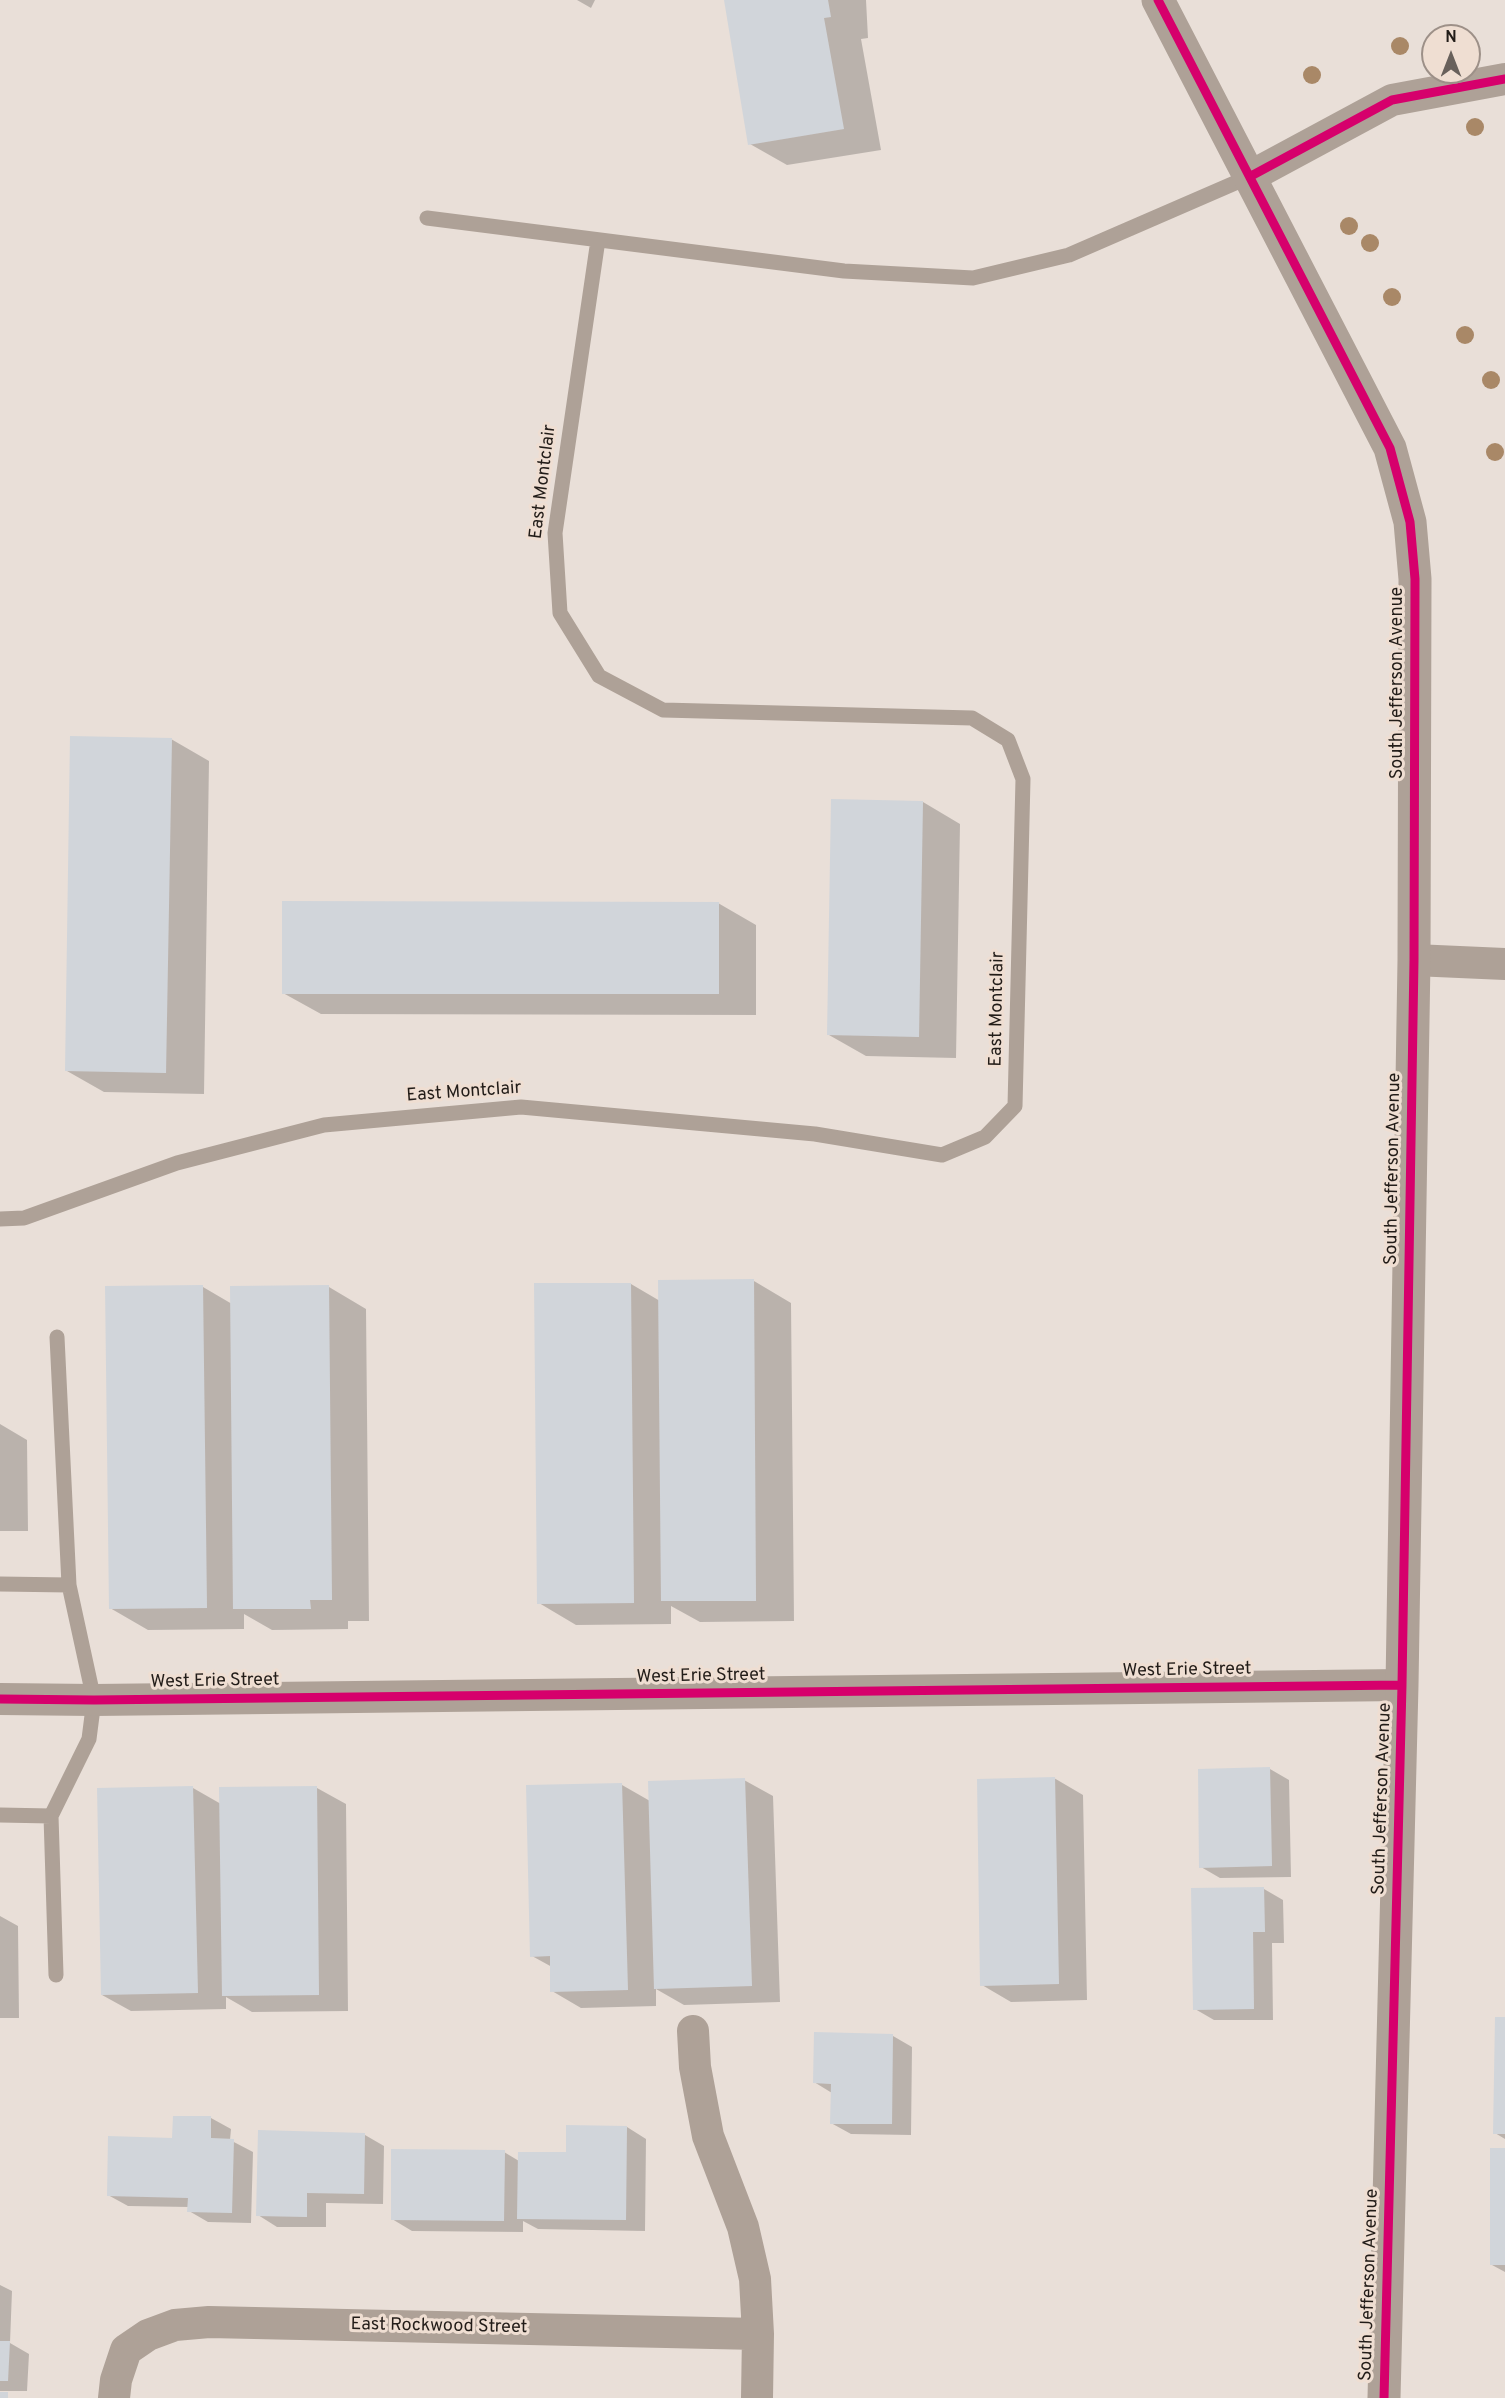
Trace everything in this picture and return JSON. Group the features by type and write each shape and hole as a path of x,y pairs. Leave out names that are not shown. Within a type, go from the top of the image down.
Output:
{"street":[{"name":"South Jefferson Avenue","path":"1158,0 1390,448 1410,522 1415,579 1414,960 1402,1685 1384,2398"},
{"path":"1251,176 1392,100 1505,80"},
{"path":"1414,960 1505,964"},
{"name":"West Erie Street","path":"0,1699 94,1700 1402,1685"},
{"path":"693,2031 697,2078 708,2136 750,2252 755,2279 759,2334 757,2398"},
{"name":"East Rockwood Street","path":"114,2398 116,2380 126,2350 148,2335 175,2325 209,2322 759,2334"}],"lane":[{"path":"427,218 844,271 973,278 1069,255 1251,176"},
{"name":"East Montclair","path":"0,1219 24,1218 177,1163 324,1125 521,1107 815,1134 942,1155 985,1137 1015,1106 1023,779 1008,740 972,718 663,710 599,676 560,613 555,533 598,240"},
{"path":"56,1975 51,1816 88,1739 94,1700 69,1585 57,1337"},
{"path":"0,1584 69,1585"},
{"path":"0,1815 51,1816"}],"building":[{"path":"724,0 828,0 831,17 824,18 844,129 748,145"},
{"path":"70,736 172,738 166,1073 65,1071"},
{"path":"831,799 923,801 919,1037 827,1035"},
{"path":"282,901 719,902 719,994 282,994"},
{"path":"754,1279 756,1601 661,1601 658,1280"},
{"path":"534,1283 631,1283 634,1603 537,1604"},
{"path":"203,1285 207,1608 109,1609 105,1286"},
{"path":"329,1285 332,1600 310,1600 311,1609 233,1609 230,1286"},
{"path":"1270,1767 1272,1866 1199,1868 1198,1769"},
{"path":"1055,1777 1059,1984 980,1986 977,1779"},
{"path":"745,1778 752,1986 654,1989 648,1781"},
{"path":"622,1783 628,1990 550,1992 550,1956 530,1957 526,1785"},
{"path":"193,1786 198,1993 101,1995 97,1788"},
{"path":"317,1786 319,1995 222,1996 219,1787"},
{"path":"1264,1887 1265,1932 1253,1932 1254,2009 1193,2010 1191,1888"},
{"path":"1495,2017 1505,2017 1505,2134 1493,2134"},
{"path":"814,2032 893,2034 892,2124 830,2124 831,2084 813,2083"},
{"path":"173,2116 211,2116 211,2138 234,2139 232,2213 187,2212 188,2198 107,2196 108,2136 172,2138"},
{"path":"566,2125 627,2126 626,2220 517,2219 518,2152 566,2152"},
{"path":"258,2130 365,2133 364,2194 307,2193 307,2217 256,2216"},
{"path":"1490,2148 1505,2148 1505,2265 1490,2265"},
{"path":"391,2149 505,2150 504,2221 391,2220"},
{"path":"0,2341 10,2341 8,2381 0,2381"},
{"path":"0,2392 8,2392 8,2398 0,2398"}],"cycle path":[{"path":"1158,0 1390,448 1410,522 1415,579 1414,960 1402,1685 1384,2398"},
{"path":"1251,176 1392,100 1505,79"},
{"path":"0,1699 94,1700 1402,1685"}]}
